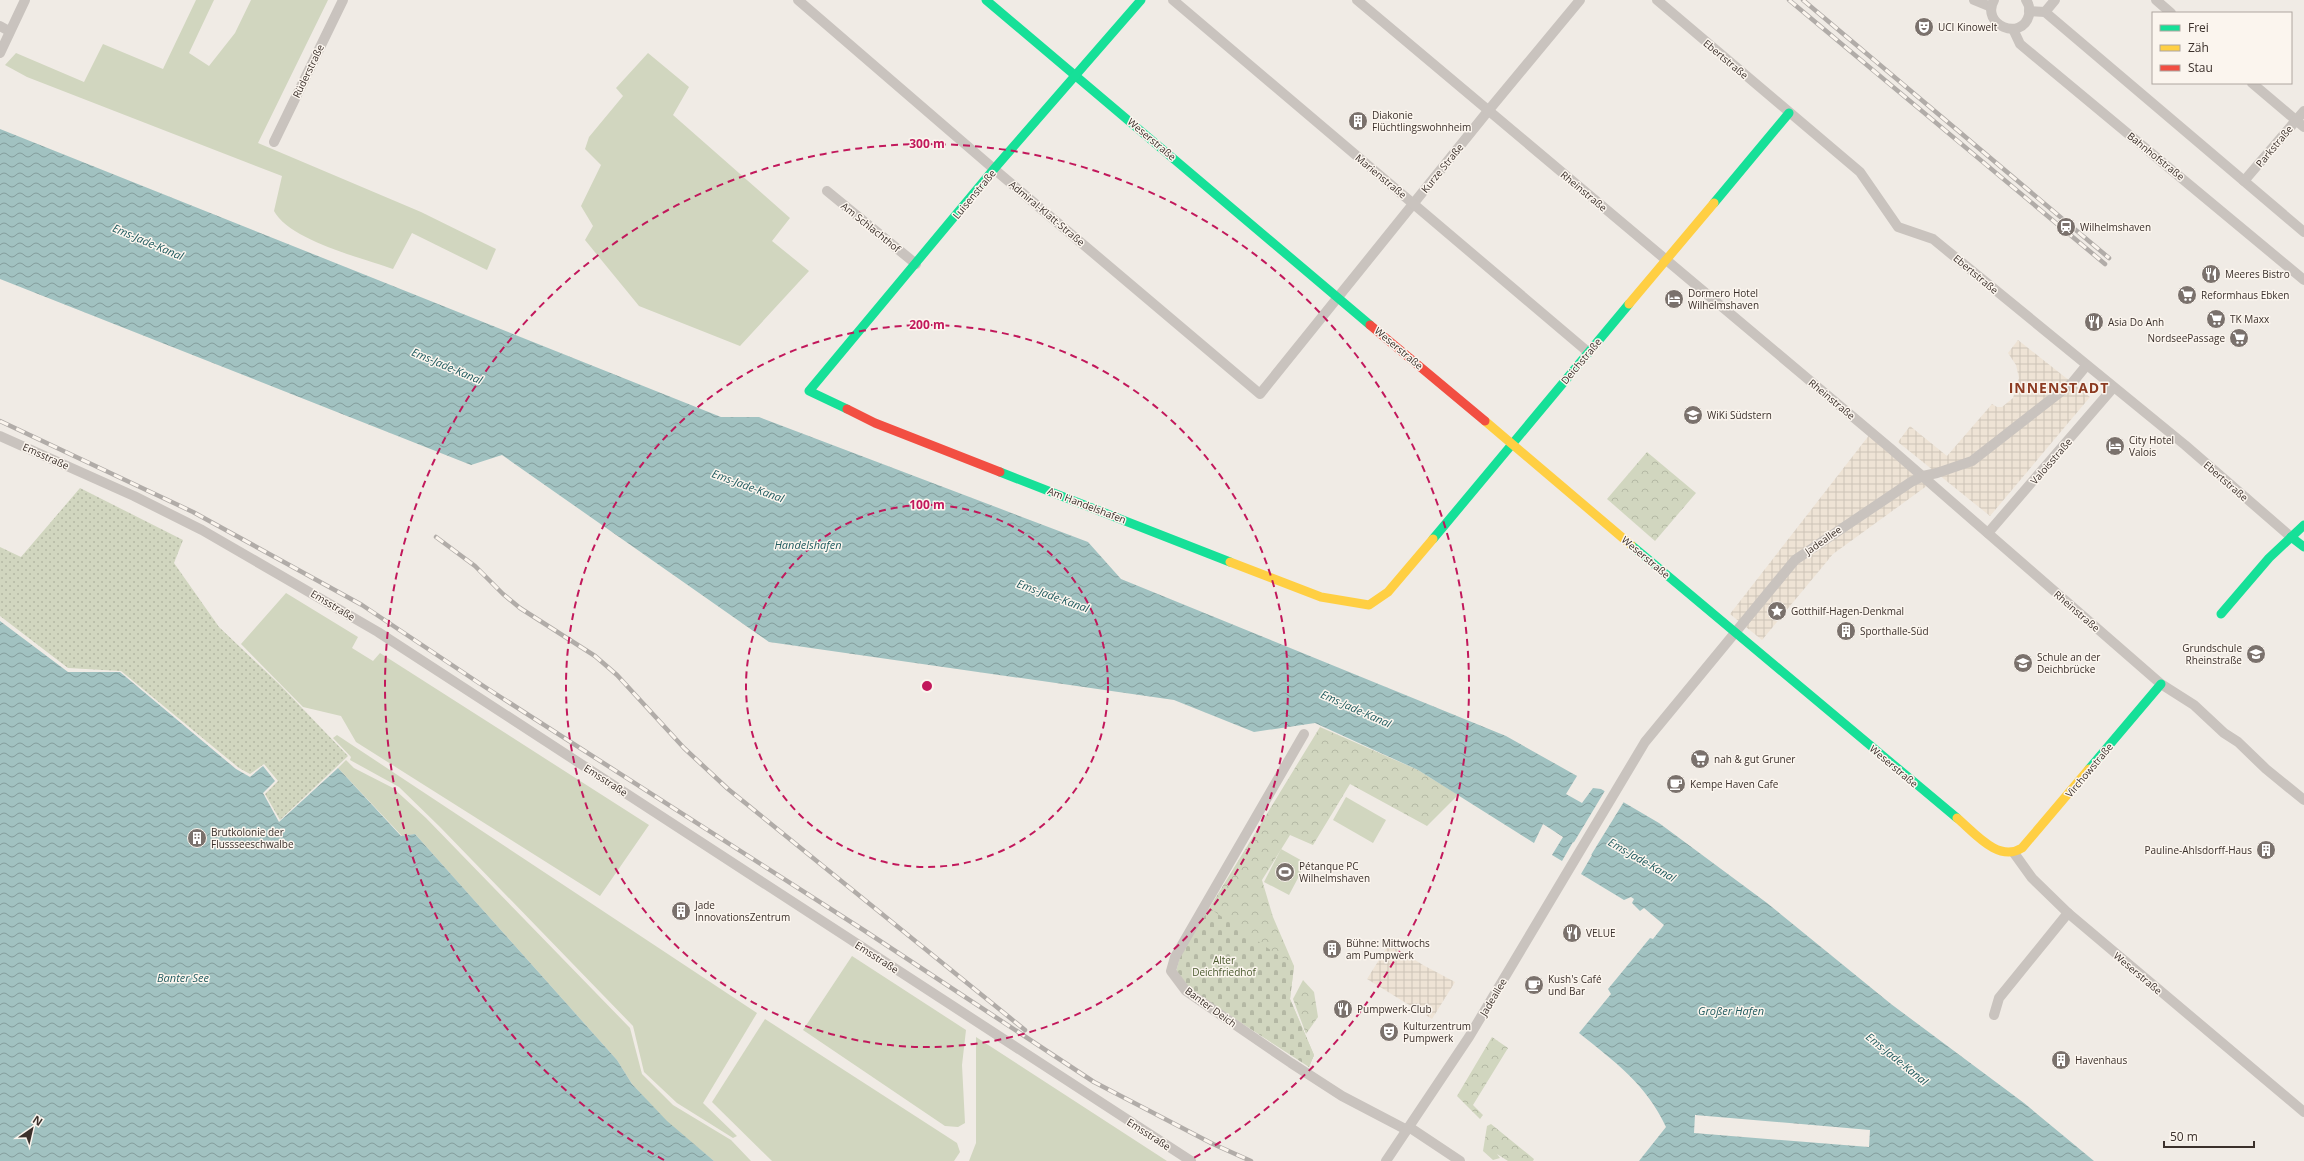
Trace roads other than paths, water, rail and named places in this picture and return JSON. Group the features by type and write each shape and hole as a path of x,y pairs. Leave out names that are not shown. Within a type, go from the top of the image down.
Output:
{"street":[{"path":"0,53 5,28 25,0"},
{"name":"Rüderstraße","path":"274,142 343,0"},
{"name":"Admiral-Klatt-Straße","path":"798,0 994,169 1260,394"},
{"name":"Weserstraße","path":"986,0 1077,75 1338,298 1986,843 2005,854 2014,853 2032,878 2068,912 2304,1112"},
{"name":"Luisenstraße","path":"809,391 994,169 1142,0"},
{"name":"Marienstraße","path":"1173,0 1588,352"},
{"name":"Rheinstraße","path":"1357,0 1923,476 2161,684 2194,705 2224,733 2238,742 2266,769 2304,800"},
{"name":"Kurze Straße","path":"1260,394 1488,111 1580,0"},
{"name":"Ebertstraße","path":"1657,0 1865,178 1898,227 1933,238 2086,366 2201,459 2304,547"},
{"path":"1974,0 1993,3 1993,19 2000,26 2013,29 2025,22 2029,11 2026,0"},
{"path":"2045,12 2055,0"},
{"path":"2156,0 2170,12"},
{"path":"2029,11 2045,12 2304,232"},
{"name":"Bahnhofstraße","path":"2013,29 2020,44 2304,280"},
{"path":"2253,84 2304,127"},
{"name":"Parkstraße","path":"2244,181 2304,111"},
{"name":"Deichstraße","path":"1369,605 1388,592 1789,113"},
{"name":"Am Schlachthof","path":"826,191 916,264"},
{"name":"Jadeallee","path":"1386,1161 1469,1037 1621,785 1645,742 1734,632 1795,560 1879,502 1923,476 1937,473 1972,461 2072,383 2086,366"},
{"name":"Valoisstraße","path":"1988,533 2113,388"},
{"name":"Am Handelshafen","path":"809,391 875,423 1321,597 1369,605"},
{"name":"Emsstraße","path":"0,436 134,496 202,530 378,632 1191,1161"},
{"path":"2221,614 2269,558 2304,524"},
{"name":"Virchowstraße","path":"2014,853 2022,848 2161,684"},
{"name":"Banter Deich","path":"1304,734 1175,957 1171,971 1186,991 1291,1063 1342,1096 1408,1129"},
{"path":"1994,1015 1999,998 2068,912"},
{"path":"1408,1129 1460,1161"}],"water":[{"name":"Handelshafen","path":"0,129 721,417 759,417 1088,542 1121,579 1506,736 1577,776 1566,794 1582,803 1593,788 1601,789 1659,823 1767,903 1891,1004 2024,1103 2094,1161 1639,1161 1666,1127 1649,1098 1639,1086 1617,1064 1579,1033 1611,994 1608,989 1650,938 1653,939 1664,925 1644,908 1640,911 1632,903 1634,899 1631,897 1624,900 1581,874 1592,855 1573,842 1562,861 1552,855 1563,837 1543,824 1534,843 1418,770 1315,723 1254,732 1174,700 769,642 502,455 471,465 0,279","holes":["1695,1115 1870,1130 1869,1147 1694,1133"]},
{"name":"Banter See","path":"0,621 68,672 120,672 236,769 250,777 263,766 275,781 263,793 279,822 338,768 401,836 415,834 617,1060 632,1084 667,1121 714,1161 0,1161"}],"railway":[{"path":"1789,0 2105,264"},
{"path":"1803,0 2109,258"},
{"path":"0,421 193,512 362,605 485,687 865,931 1094,1082 1213,1144 1251,1161"},
{"path":"436,537 475,566 503,594 520,608 595,656 617,675 684,748 728,789 1025,1030"}],"place":[{"name":"UCI Kinowelt","path":"1924,27"},
{"name":"Diakonie Flüchtlingswohnheim","path":"1358,121"},
{"name":"Wilhelmshaven","path":"2066,227"},
{"name":"Meeres Bistro","path":"2211,274"},
{"name":"Reformhaus Ebken","path":"2187,295"},
{"name":"Dormero Hotel Wilhelmshaven","path":"1674,299"},
{"name":"TK Maxx","path":"2216,319"},
{"name":"Asia Do Anh","path":"2094,322"},
{"name":"NordseePassage","path":"2239,338"},
{"name":"WiKi Südstern","path":"1693,415"},
{"name":"City Hotel Valois","path":"2115,446"},
{"name":"Gotthilf-Hagen-Denkmal","path":"1777,611"},
{"name":"Sporthalle-Süd","path":"1846,631"},
{"name":"Grundschule Rheinstraße","path":"2256,654"},
{"name":"Schule an der Deichbrücke","path":"2023,663"},
{"name":"nah & gut Gruner","path":"1700,759"},
{"name":"Kempe Haven Cafe","path":"1676,784"},
{"name":"Brutkolonie der Flussseeschwalbe","path":"197,838"},
{"name":"Pauline-Ahlsdorff-Haus","path":"2266,850"},
{"name":"Pétanque PC Wilhelmshaven","path":"1285,872"},
{"name":"Jade InnovationsZentrum","path":"681,911"},
{"name":"VELUE","path":"1572,933"},
{"name":"Bühne: Mittwochs am Pumpwerk","path":"1332,949"},
{"name":"Kush's Café und Bar","path":"1534,985"},
{"name":"Pumpwerk-Club","path":"1343,1009"},
{"name":"Kulturzentrum Pumpwerk","path":"1389,1032"},
{"name":"Havenhaus","path":"2061,1060"}],"district":[{"name":"INNENSTADT","path":"2059,388"}],"water label":[{"name":"Ems-Jade-Kanal","path":"148,242"},
{"name":"Ems-Jade-Kanal","path":"447,366"},
{"name":"Ems-Jade-Kanal","path":"748,486"},
{"name":"Ems-Jade-Kanal","path":"1053,596"},
{"name":"Ems-Jade-Kanal","path":"1356,709"},
{"name":"Ems-Jade-Kanal","path":"1642,860"},
{"name":"Großer Hafen","path":"1731,1011"},
{"name":"Ems-Jade-Kanal","path":"1897,1059"}],"park label":[{"name":"Alter Deichfriedhof","path":"1224,966"}]}
